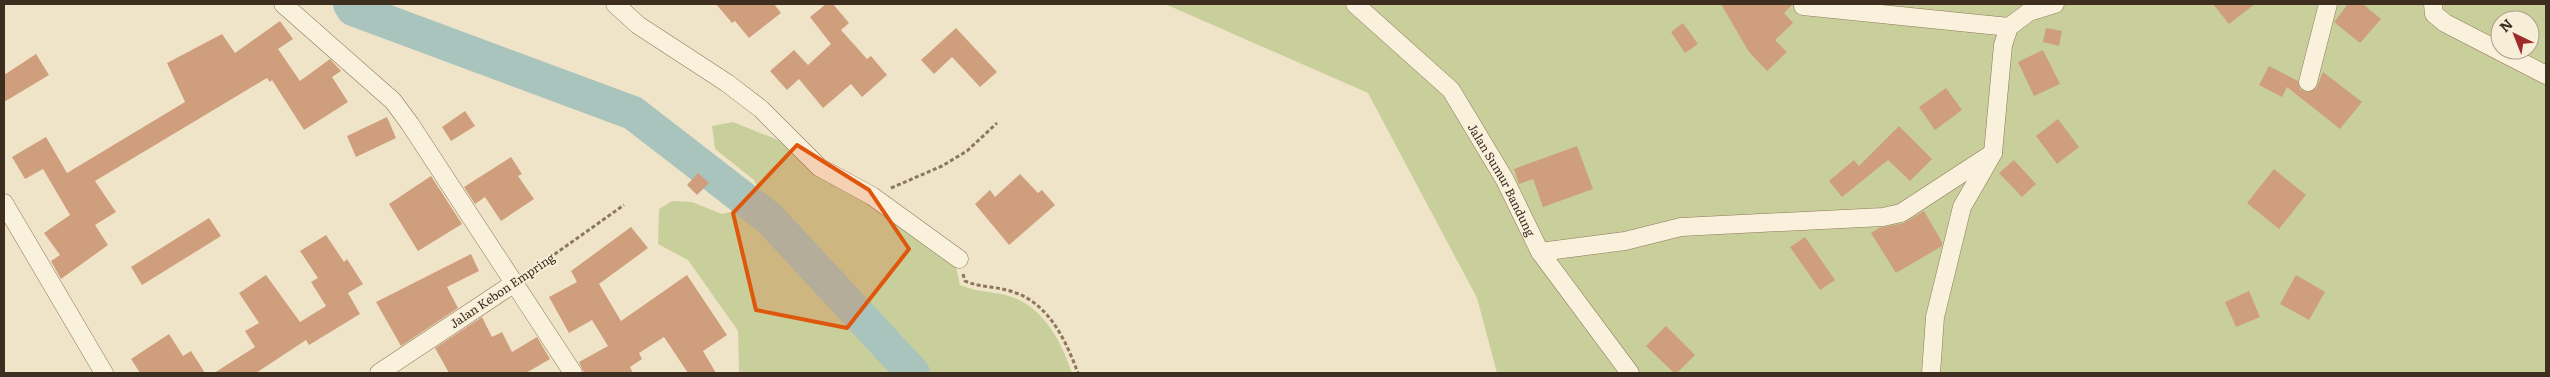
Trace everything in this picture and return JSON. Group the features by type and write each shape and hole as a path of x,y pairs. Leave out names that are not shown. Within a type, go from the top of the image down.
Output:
{"street":[{"path":"283,4 393,100 573,373"},
{"path":"615,4 638,24 727,83 761,109 819,167 872,196 959,259"},
{"name":"Jalan Sumur Bandung","path":"1355,4 1451,90 1505,180 1540,252 1630,373"},
{"path":"1931,373 1935,317 1962,207 1993,153 2003,45 2009,27 2029,12 2055,4"},
{"path":"2308,82 2328,4"},
{"path":"2433,4 2434,14 2445,24 2546,75"},
{"path":"1803,6 2009,27"},
{"path":"1540,252 1625,241 1681,227 1883,217 1901,213 1993,153"},
{"path":"4,203 104,373"},
{"name":"Jalan Kebon Empring","path":"379,373 513,284"}],"path":[{"path":"872,196 942,166 966,151 998,123"},
{"name":"Jalan Kebon Empring","path":"513,284 624,205"},
{"path":"959,259 965,281 977,286 1012,291 1036,304 1048,315 1056,327 1078,373"}],"highlighted area":[{"path":"797,145 869,190 909,249 847,328 756,310 733,213"}],"green space":[{"path":"1165,4 2546,4 2546,373 1497,373 1477,298 1368,93"},
{"path":"733,122 778,140 815,171 869,201 955,262 960,285 1012,297 1033,309 1057,339 1072,373 739,373 738,331 688,260 658,244 659,209 672,201 692,202 722,214 743,209 762,198 754,180 715,149 712,126"}],"building":[{"path":"716,4 774,4 781,13 749,38 735,21 732,23"},
{"path":"826,4 833,4 849,23 841,30 867,59 871,56 887,75 862,97 851,84 823,108 799,79 787,90 770,71 794,50 808,65 831,44 810,17"},
{"path":"1721,4 1793,4 1784,13 1793,23 1775,40 1787,52 1767,71 1749,52"},
{"path":"2213,4 2255,4 2229,24"},
{"path":"2348,4 2363,4 2381,19 2360,43 2334,22"},
{"path":"280,21 293,39 278,49 300,81 330,59 341,71 332,77 348,102 304,130 272,80 270,82 267,78 95,181 116,212 95,225 108,245 61,279 51,261 60,255 44,233 70,215 43,169 25,179 12,157 46,137 67,173 185,102 167,63 222,34 235,53"},
{"path":"1683,23 1698,44 1685,53 1671,32"},
{"path":"956,28 997,72 980,87 952,57 934,74 921,60"},
{"path":"2046,28 2062,31 2059,46 2043,42"},
{"path":"2043,50 2060,84 2034,96 2018,62"},
{"path":"36,54 49,75 4,102 4,75"},
{"path":"2269,66 2298,81 2300,89 2306,92 2316,89 2323,72 2362,102 2340,129 2287,87 2282,97 2259,85"},
{"path":"1946,88 1962,110 1935,130 1919,107"},
{"path":"465,111 475,126 451,141 442,127"},
{"path":"387,117 396,138 356,157 347,136"},
{"path":"2058,119 2079,147 2057,164 2036,136"},
{"path":"1899,126 1932,159 1910,181 1888,160 1842,197 1829,181 1854,160 1859,166"},
{"path":"1577,146 1593,189 1543,207 1533,179 1519,184 1514,169"},
{"path":"511,157 522,174 518,176 534,199 501,221 485,197 475,204 464,187"},
{"path":"2014,160 2036,184 2022,197 1999,173"},
{"path":"2274,169 2306,195 2279,229 2247,203"},
{"path":"698,173 709,183 697,195 687,185"},
{"path":"1020,174 1038,193 1042,190 1055,205 1009,245 975,204 990,190 995,197"},
{"path":"431,176 462,224 418,251 389,204"},
{"path":"1924,211 1942,242 1942,246 1896,273 1871,233 1879,228 1904,223"},
{"path":"209,218 221,236 142,285 131,267"},
{"path":"631,227 648,248 599,284 621,321 687,275 727,335 703,351 716,373 688,373 664,337 639,353 642,359 630,367 633,373 584,373 579,362 608,346 592,320 569,333 549,297 577,282 571,271"},
{"path":"326,235 344,262 347,259 363,284 348,293 360,314 309,345 306,340 256,373 214,373 255,347 245,331 259,323 239,293 266,275 300,322 326,306 311,282 318,278 300,251"},
{"path":"1805,237 1835,280 1820,290 1790,247"},
{"path":"471,254 479,271 447,287 458,308 401,346 376,302"},
{"path":"2296,275 2325,292 2309,320 2280,304"},
{"path":"2249,291 2260,317 2236,327 2225,302"},
{"path":"482,317 492,337 502,332 512,352 537,337 550,359 526,373 449,373 435,348"},
{"path":"1666,326 1695,355 1677,373 1674,373 1646,346"},
{"path":"169,334 183,356 191,351 205,373 140,373 131,359"}],"waterway":[{"path":"350,4 353,9 633,113 769,218 913,373"}]}
